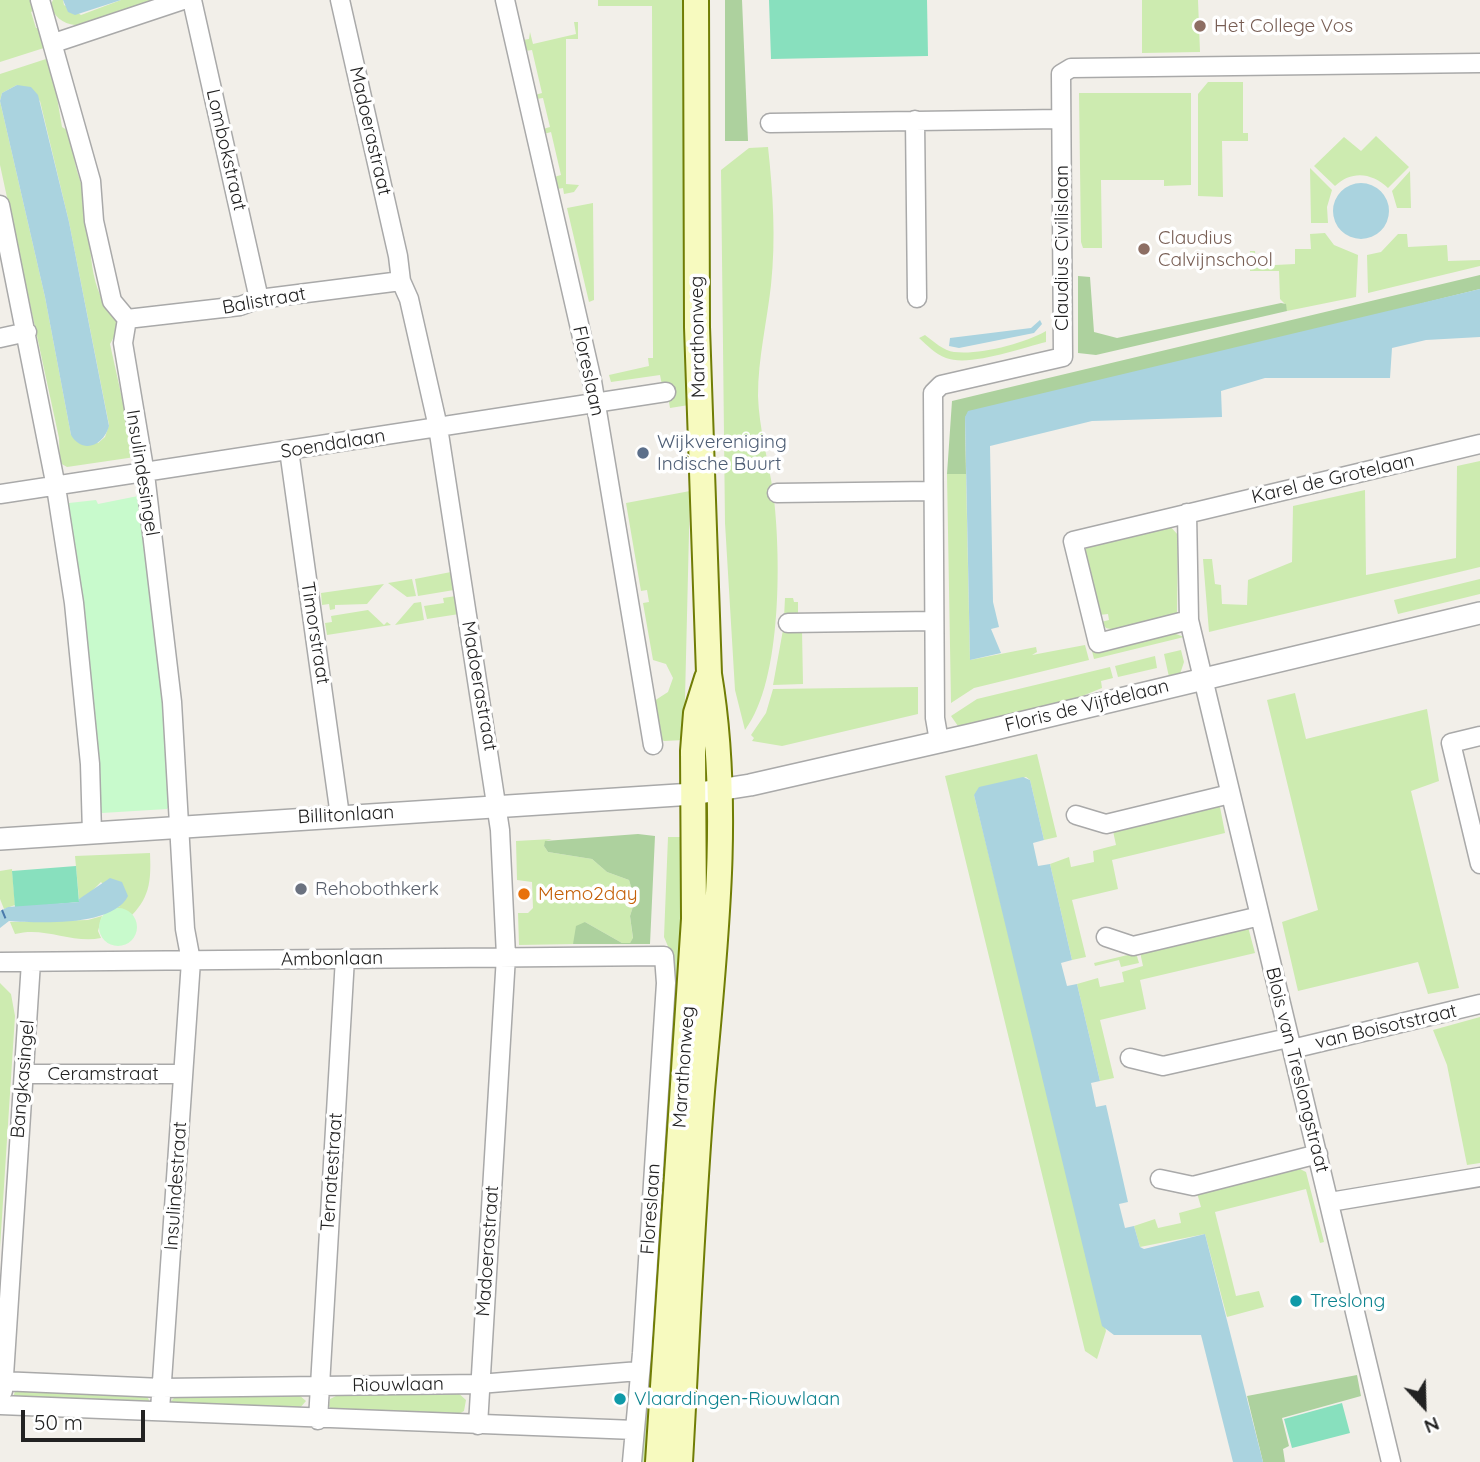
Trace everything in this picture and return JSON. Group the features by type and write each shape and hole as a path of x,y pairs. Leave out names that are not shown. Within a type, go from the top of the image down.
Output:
{"main road":[{"name":"Marathonweg","path":"680,1462 700,1122 716,941 719,790 715,713 709,674 697,327 696,0"},
{"name":"Marathonweg","path":"658,1462 694,919 693,794 696,713 709,674"}],"street":[{"path":"40,0 91,181 94,221 111,301 127,319"},
{"path":"54,43 183,0"},
{"name":"Lombokstraat","path":"192,0 260,299"},
{"name":"Madoerastraat","path":"340,0 398,256 401,281 409,299 438,427 492,761 500,837 506,956 479,1384"},
{"name":"Floreslaan","path":"505,0 596,404 653,745"},
{"name":"Claudius Civilislaan","path":"939,741 935,718 933,393 941,385 1063,357 1062,74 1071,68 1480,63"},
{"path":"915,120 917,298"},
{"path":"770,123 1061,120"},
{"path":"0,205 56,487 85,711 92,833"},
{"name":"Balistraat","path":"127,319 240,306 260,299 401,281"},
{"name":"Insulindesingel","path":"127,319 123,343 145,474 172,702 185,929 191,961"},
{"path":"0,338 27,332"},
{"name":"Soendalaan","path":"0,495 666,391"},
{"name":"Karel de Grotelaan","path":"1189,620 1098,643 1073,541 1480,444"},
{"name":"Timorstraat","path":"289,450 340,816"},
{"path":"777,493 932,491"},
{"path":"1187,513 1189,620 1202,678"},
{"name":"Floris de Vijfdelaan","path":"693,794 939,741 1480,613"},
{"path":"788,623 934,621"},
{"name":"Blois van Treslongstraat","path":"1202,678 1391,1462"},
{"path":"1480,736 1451,743 1480,864"},
{"name":"Billitonlaan","path":"0,839 693,794"},
{"path":"1076,815 1106,824 1230,794"},
{"path":"1106,937 1133,946 1260,916"},
{"name":"Floreslaan","path":"632,1462 666,983 664,956"},
{"name":"Ambonlaan","path":"0,962 664,956"},
{"name":"Ternatestraat","path":"318,1387 345,958"},
{"name":"Insulindestraat","path":"160,1410 191,961"},
{"name":"Bangkasingel","path":"1,1405 31,962"},
{"name":"van Boisotstraat","path":"1130,1058 1163,1066 1480,1004"},
{"name":"Ceramstraat","path":"24,1074 183,1074"},
{"path":"1160,1179 1192,1186 1318,1154"},
{"path":"1330,1202 1480,1177"},
{"name":"Riouwlaan","path":"2,1381 162,1388 318,1387 479,1384 639,1371"},
{"path":"478,1425 479,1384"},
{"path":"318,1387 318,1420"},
{"name":"Riouwlaan","path":"1,1405 160,1410 318,1420 635,1430"}],"green space":[{"path":"0,0 32,0 35,10 31,12 36,28 41,27 47,47 0,62"},
{"path":"53,0 63,0 64,5 81,15 121,0 153,0 113,17 83,25 70,24 59,18 50,6"},
{"path":"598,0 687,0 689,405 670,408 667,390 663,390 660,375 611,382 609,375 649,366 648,358 653,358 652,6 598,6"},
{"path":"725,0 742,0 748,141 725,141"},
{"path":"769,0 927,0 928,56 771,59"},
{"path":"1142,0 1198,0 1200,52 1142,53"},
{"path":"574,22 578,22 578,39 566,39 566,184 579,185 574,192 564,194 563,188 557,189 554,177 561,175 551,132 544,134 543,129 550,127 543,98 536,99 535,95 542,93 532,50 525,51 523,40 529,39 530,32 533,44 576,34"},
{"path":"46,59 51,62 62,127 75,135 75,163 87,207 95,282 100,295 118,317 120,326 110,344 135,457 67,467 60,463 59,438 0,165 0,101 0,74","holes":["17,85 40,101 69,222 109,425 105,437 98,443 71,435 45,297 0,101 2,93"]},
{"path":"1208,82 1243,82 1243,133 1248,133 1248,141 1222,141 1223,197 1198,196 1198,94"},
{"path":"1079,93 1191,93 1191,185 1164,186 1164,180 1101,180 1102,248 1083,248 1081,242"},
{"path":"1376,136 1409,167 1388,188 1375,179 1362,175 1348,177 1335,186 1314,166 1344,137 1361,151"},
{"path":"768,147 773,250 758,396 776,516 778,580 773,648 767,680 757,708 745,730 735,690 725,523 721,170 749,148"},
{"path":"1310,168 1332,190 1327,207 1328,223 1311,223"},
{"path":"1410,171 1411,208 1397,208 1392,191"},
{"path":"593,203 594,300 589,302 567,208"},
{"path":"1325,233 1334,245 1358,255 1356,297 1287,311 1280,299 1279,271 1250,271 1250,251 1255,251 1256,266 1295,264 1295,249 1311,249 1310,234"},
{"path":"1398,234 1407,234 1408,247 1447,245 1448,261 1480,260 1480,266 1368,293 1367,255 1381,252"},
{"path":"1480,275 1480,289 965,417 966,474 947,474 952,401"},
{"path":"1078,276 1090,277 1094,332 1117,338 1281,303 1286,304 1287,311 1096,355 1078,353"},
{"path":"1046,331 1046,342 996,356 968,360 946,358 919,338 925,335 946,350 954,352 976,352 1001,348"},
{"path":"1480,461 1480,567 1209,632 1203,559 1212,559 1215,584 1221,585 1222,604 1247,605 1248,580 1292,562 1293,506 1365,490 1366,575 1456,558 1457,466"},
{"path":"947,474 966,474 970,660 1036,647 1037,652 1032,655 1085,645 1089,660 974,688 951,703"},
{"path":"690,491 684,740 664,741 660,739 654,701 668,692 673,678 666,664 653,660 643,603 649,602 647,590 641,591 626,503"},
{"path":"138,496 153,589 171,804 167,809 102,813 99,808 67,507 69,503 96,500 98,504"},
{"path":"1169,525 1178,535 1177,613 1115,630 1106,628 1101,622 1109,620 1108,614 1099,615 1085,556 1086,547"},
{"path":"451,572 454,590 418,596 415,579"},
{"path":"412,579 416,596 407,597 388,583"},
{"path":"1480,579 1480,594 1398,614 1394,600"},
{"path":"384,584 367,604 335,605 335,609 330,610 329,604 322,605 321,593"},
{"path":"456,596 459,614 427,619 424,606 444,603 443,598"},
{"path":"785,598 793,598 794,602 798,602 798,618 784,618"},
{"path":"421,602 424,620 395,625 414,603"},
{"path":"368,610 384,625 387,622 391,625 327,635 325,623 332,622 331,616"},
{"path":"783,630 802,630 803,684 773,685"},
{"path":"1171,632 1184,637 1094,659 1092,651"},
{"path":"1181,650 1184,662 1180,674 1169,677 1164,654"},
{"path":"1155,656 1157,668 1118,677 1115,666"},
{"path":"1110,667 1113,678 1101,681 1102,688 1075,699 958,726 951,716 977,699"},
{"path":"918,687 918,714 782,746 752,741 754,738 751,735 766,713 773,689"},
{"path":"1295,693 1306,739 1427,709 1439,781 1411,791 1459,988 1428,994 1418,962 1298,991 1282,922 1318,910 1267,700"},
{"path":"1037,754 1057,837 1044,840 1030,780 1026,777 974,795 1106,1331 1097,1359 1085,1351 945,776"},
{"path":"1220,807 1225,833 1112,860 1118,889 1072,900 1086,957 1072,960 1050,864 1069,857 1071,867 1094,862 1093,851 1116,845 1113,831"},
{"path":"638,834 655,836 650,944 573,944 576,926 585,922 622,943 630,943 633,938 630,916 635,900 629,880 607,872 592,859 548,852 544,846 545,841"},
{"path":"668,837 684,837 683,949 650,1462 640,1462 670,951 664,937"},
{"path":"552,839 546,841 544,846 548,852 592,859 607,872 629,880 635,900 630,916 633,939 630,943 622,943 585,922 573,944 519,945 518,913 528,913 533,908 532,882 517,880 516,841"},
{"path":"150,853 149,886 143,901 132,915 116,908 120,906 101,882 88,895 79,899 75,856"},
{"path":"76,866 79,902 15,908 12,871"},
{"path":"12,869 15,905 4,909 0,899 0,871"},
{"path":"118,908 132,913 137,927 132,941 118,946 104,941 99,927 104,913"},
{"path":"102,916 98,931 101,938 90,939 37,932 15,934 10,922 88,920"},
{"path":"1248,927 1255,953 1140,980 1146,1009 1100,1020 1114,1078 1100,1081 1077,984 1098,978 1100,987 1124,982 1122,972 1143,966 1140,952"},
{"path":"1136,953 1139,963 1121,967 1119,960 1095,966 1094,963"},
{"path":"0,983 11,994 15,1016 0,1248"},
{"path":"1480,1017 1480,1163 1467,1165 1447,1065 1433,1030"},
{"path":"1300,1169 1306,1172 1324,1242 1320,1243 1306,1189 1215,1212 1236,1296 1259,1291 1264,1307 1227,1317 1205,1234 1140,1247 1134,1226 1155,1219 1158,1228 1181,1223 1179,1213 1201,1207 1197,1193"},
{"path":"1357,1375 1361,1396 1282,1418 1289,1446 1283,1449 1285,1462 1263,1462 1247,1396"},
{"path":"15,1391 147,1396 150,1402 146,1406 13,1398"},
{"path":"456,1391 466,1400 464,1411 457,1415 333,1413 329,1406 330,1399 340,1394"},
{"path":"299,1395 306,1401 299,1409 175,1407 171,1401 175,1397"},
{"path":"1342,1403 1350,1433 1292,1448 1284,1419"}],"water":[{"path":"63,0 121,0 75,15 68,12"},
{"path":"17,85 31,87 38,95 69,222 109,426 103,438 93,445 81,445 71,435 45,297 0,101 2,93"},
{"path":"1355,183 1367,183 1381,191 1389,205 1387,222 1381,231 1367,239 1355,239 1338,227 1333,217 1333,205 1345,188"},
{"path":"1480,289 1480,337 1426,340 1392,348 1390,378 1265,378 1221,391 1222,417 1092,421 990,446 993,602 999,627 991,629 1001,653 970,660 965,417 968,411"},
{"path":"1040,320 1042,324 1034,333 959,348 949,346 950,338 1031,328"},
{"path":"1023,777 1030,780 1044,840 1033,843 1038,866 1050,864 1072,960 1061,963 1067,986 1077,984 1100,1081 1091,1083 1096,1107 1106,1105 1128,1202 1119,1204 1125,1228 1134,1226 1140,1247 1144,1249 1205,1234 1263,1462 1233,1462 1201,1335 1114,1335 1102,1326 974,795 979,787"},
{"path":"110,878 122,882 128,896 120,906 107,913 74,921 9,921 0,928 0,911 8,907 79,902 79,899"}],"ferry route":[{"path":"2,910 7,922"}],"place":[{"name":"Het College Vos","path":"1200,26"},
{"name":"Claudius Calvijnschool","path":"1144,249"},
{"name":"Wijkvereniging Indische Buurt","path":"643,453"},
{"name":"Rehobothkerk","path":"301,889"},
{"name":"Memo2day","path":"524,894"},
{"name":"Treslong","path":"1296,1301"},
{"name":"Vlaardingen-Riouwlaan","path":"620,1399"}]}
